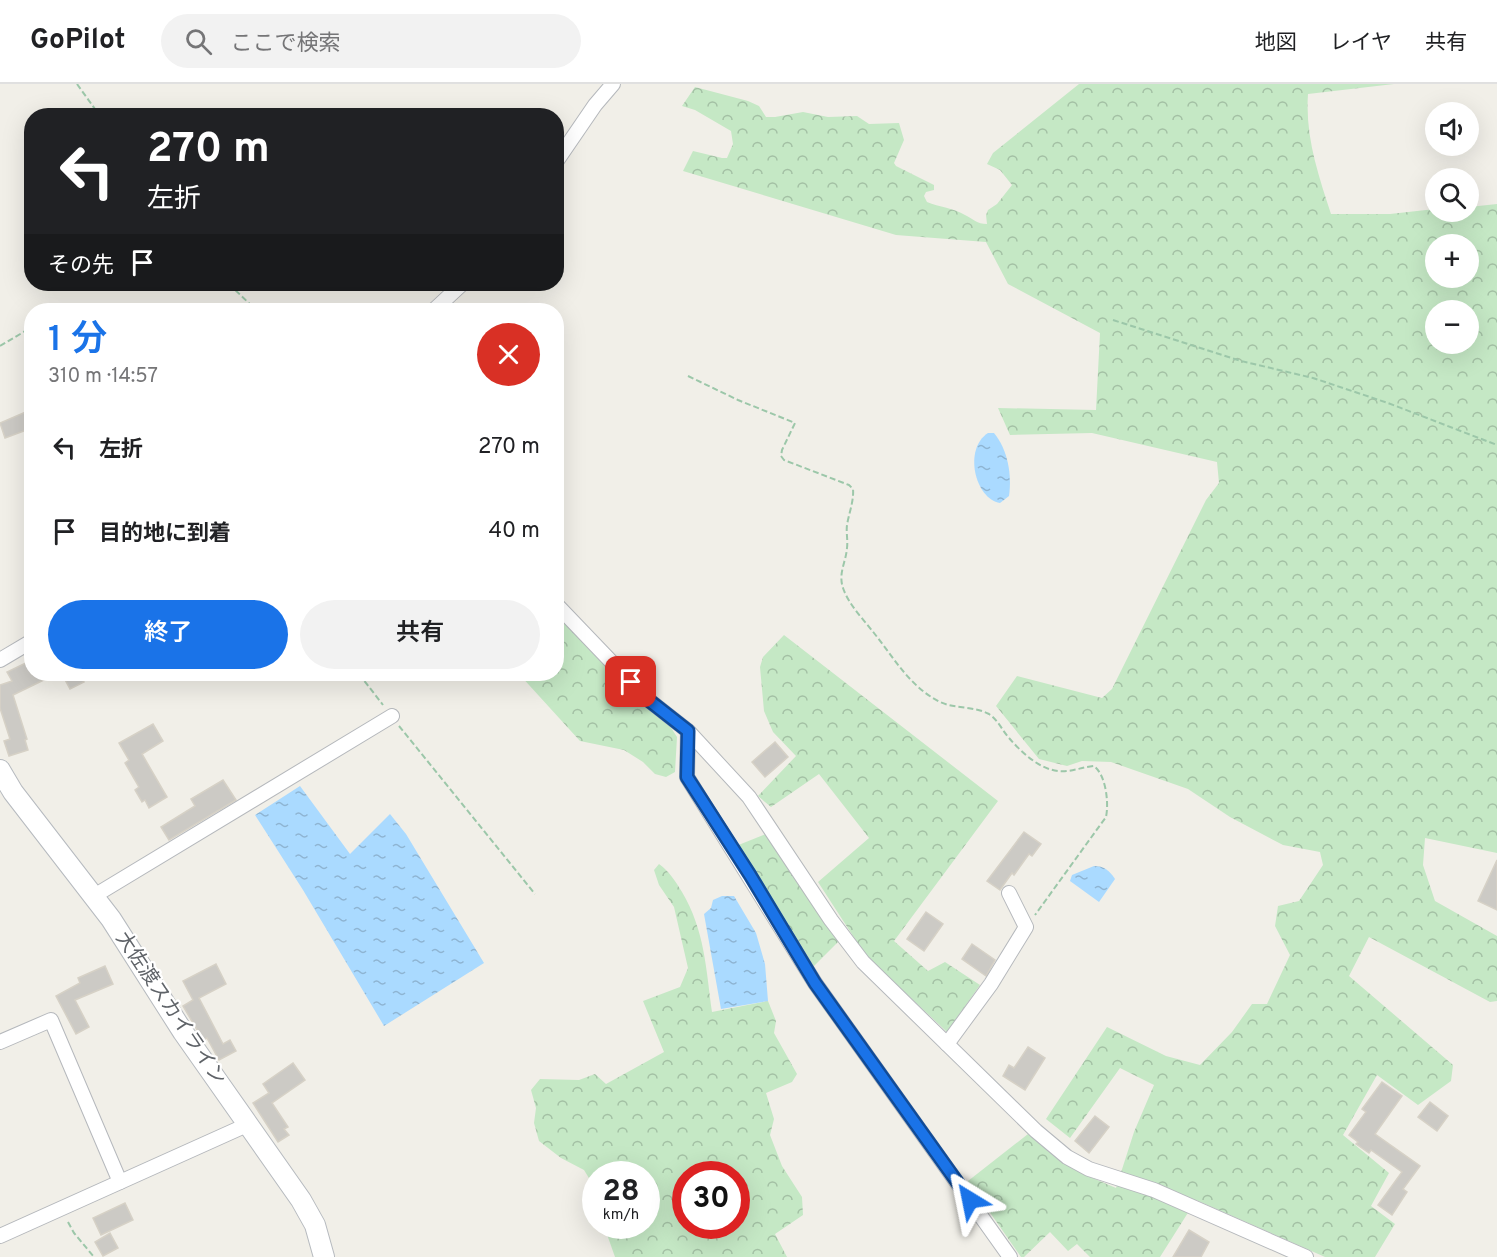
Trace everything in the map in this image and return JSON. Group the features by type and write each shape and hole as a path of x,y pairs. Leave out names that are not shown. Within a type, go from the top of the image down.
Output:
{"street":[{"path":"564,150 595,105 613,84"},
{"path":"442,303 454,291"},
{"path":"564,612 646,698 688,731 749,797 831,920 863,962 1036,1131 1067,1157 1089,1168 1218,1217 1306,1257"},
{"path":"0,660 24,646"},
{"path":"94,896 392,716"},
{"path":"688,731 687,777 815,983 1010,1257"},
{"name":"大佐渡スカイライン","path":"0,770 13,792 94,896 183,1032 301,1200 315,1225 324,1257"},
{"path":"947,1044 991,984 1026,927 1009,893"},
{"path":"0,1042 51,1020 120,1182"},
{"path":"0,1236 249,1124"}],"path":[{"path":"77,84 94,108"},
{"path":"236,291 249,303"},
{"path":"1113,320 1241,361 1312,378 1388,403 1497,445"},
{"path":"0,345 24,332"},
{"path":"688,376 738,400 795,423 782,450 781,456 784,460 854,489 847,524 847,548 840,575 843,587 851,604 898,666 914,683 943,703 984,712 991,716 1013,742 1045,768 1065,771 1094,766 1101,773 1107,806 1106,817 1085,848 1052,888 1026,927"},
{"path":"364,681 535,894"},
{"path":"61,1209 74,1233 94,1257"}],"green space":[{"path":"1079,84 1394,84 1308,94 1308,125 1317,170 1331,214 1390,214 1425,210 1425,222 1479,222 1479,206 1497,204 1497,853 1425,838 1423,865 1435,901 1497,936 1497,1001 1490,1002 1369,937 1349,976 1453,1065 1451,1081 1418,1105 1377,1075 1343,1135 1389,1173 1371,1206 1395,1224 1375,1257 1325,1257 1196,1200 1160,1257 1090,1257 1077,1244 1068,1251 1050,1232 1024,1257 1021,1257 968,1181 1028,1134 1081,1173 1116,1188 1134,1132 1154,1085 1120,1068 1070,1138 1046,1119 1107,1027 1166,1056 1200,1065 1232,1032 1252,1004 1267,1004 1290,955 1275,926 1278,906 1299,901 1323,865 1320,852 1283,845 1230,817 1188,789 1111,762 1082,761 1067,766 1039,759 996,706 1017,676 1102,698 1112,689 1206,500 1219,483 1217,462 1092,433 1010,435 998,408 1096,410 1100,333 1008,284 986,242 896,235 683,171 693,151 727,158 733,144 731,131 695,110 682,106 695,87 748,101 759,106 766,117 803,112 828,117 857,116 869,124 899,123 904,140 894,163 896,166 934,185 934,190 926,192 924,196 927,202 956,211 984,224 987,224 988,210 997,204 1012,185 1000,170 987,164 993,153"},
{"path":"564,622 616,677 668,723 677,737 675,772 666,777 655,774 643,762 624,750 580,741 525,681 564,681"},
{"path":"784,635 998,801 894,941 928,971 945,962 980,985 947,1032 866,956 818,882 869,838 819,774 771,807 758,796 796,756 773,732 764,711 760,667 763,657"},
{"path":"766,834 840,940 813,967 736,846"},
{"path":"659,864 677,884 696,921 706,965 712,1012 768,1001 776,1021 774,1033 797,1074 792,1082 766,1093 774,1119 770,1135 782,1166 802,1197 803,1215 775,1234 787,1257 615,1257 609,1239 660,1239 660,1161 582,1161 582,1169 561,1158 539,1141 534,1123 536,1108 531,1090 540,1079 579,1080 595,1074 606,1084 664,1052 643,1001 680,987 688,968 674,907 659,885 654,870"}],"water":[{"path":"988,433 994,433 999,440 1008,463 1009,496 1000,503 984,493 975,472 976,450 980,440"},
{"path":"300,786 350,854 390,814 406,834 484,963 384,1026 303,890 255,815"},
{"path":"1094,866 1106,869 1115,879 1099,902 1070,881 1072,875"},
{"path":"722,896 734,896 756,933 765,964 768,1001 721,1009 704,914 711,908 713,900"}],"building":[{"path":"24,413 24,431 5,438 0,423"},
{"path":"24,664 24,681 42,681 13,695 27,739 25,740 28,750 9,756 4,741 10,739 0,708 0,685 12,681 7,672"},
{"path":"66,681 84,682 70,689"},
{"path":"153,724 163,741 142,754 167,797 149,808 145,800 142,802 135,790 139,787 125,763 129,760 119,743"},
{"path":"775,742 788,757 765,777 752,762"},
{"path":"223,780 236,800 169,840 161,827 195,806 191,799"},
{"path":"1024,832 1041,844 1032,856 1029,854 1014,875 1012,873 1000,890 987,881"},
{"path":"1497,860 1497,910 1478,901"},
{"path":"926,912 943,924 924,951 907,939"},
{"path":"972,944 995,960 986,976 962,959"},
{"path":"216,964 226,984 199,998 223,1044 230,1040 236,1051 219,1060 207,1038 203,1040 183,1006 193,1000 183,981"},
{"path":"105,966 113,984 75,1000 89,1027 76,1034 56,996 80,983 78,978"},
{"path":"1028,1047 1045,1058 1025,1090 1003,1076 1009,1065 1014,1068"},
{"path":"293,1063 305,1080 272,1103 288,1127 284,1129 289,1135 278,1142 253,1103 269,1093 263,1084"},
{"path":"1382,1082 1402,1096 1375,1134 1420,1166 1403,1189 1407,1192 1392,1215 1378,1205 1402,1172 1371,1150 1369,1153 1356,1144 1358,1142 1349,1135 1366,1112 1362,1109"},
{"path":"1430,1102 1448,1116 1437,1131 1418,1117"},
{"path":"1095,1116 1109,1127 1089,1153 1075,1141"},
{"path":"125,1203 133,1220 101,1235 93,1218"},
{"path":"1189,1230 1209,1242 1201,1257 1173,1257"},
{"path":"110,1233 118,1248 103,1256 95,1242"}],"route":[{"path":"631,682 646,698 688,731 687,777 815,983 970,1200"}]}
